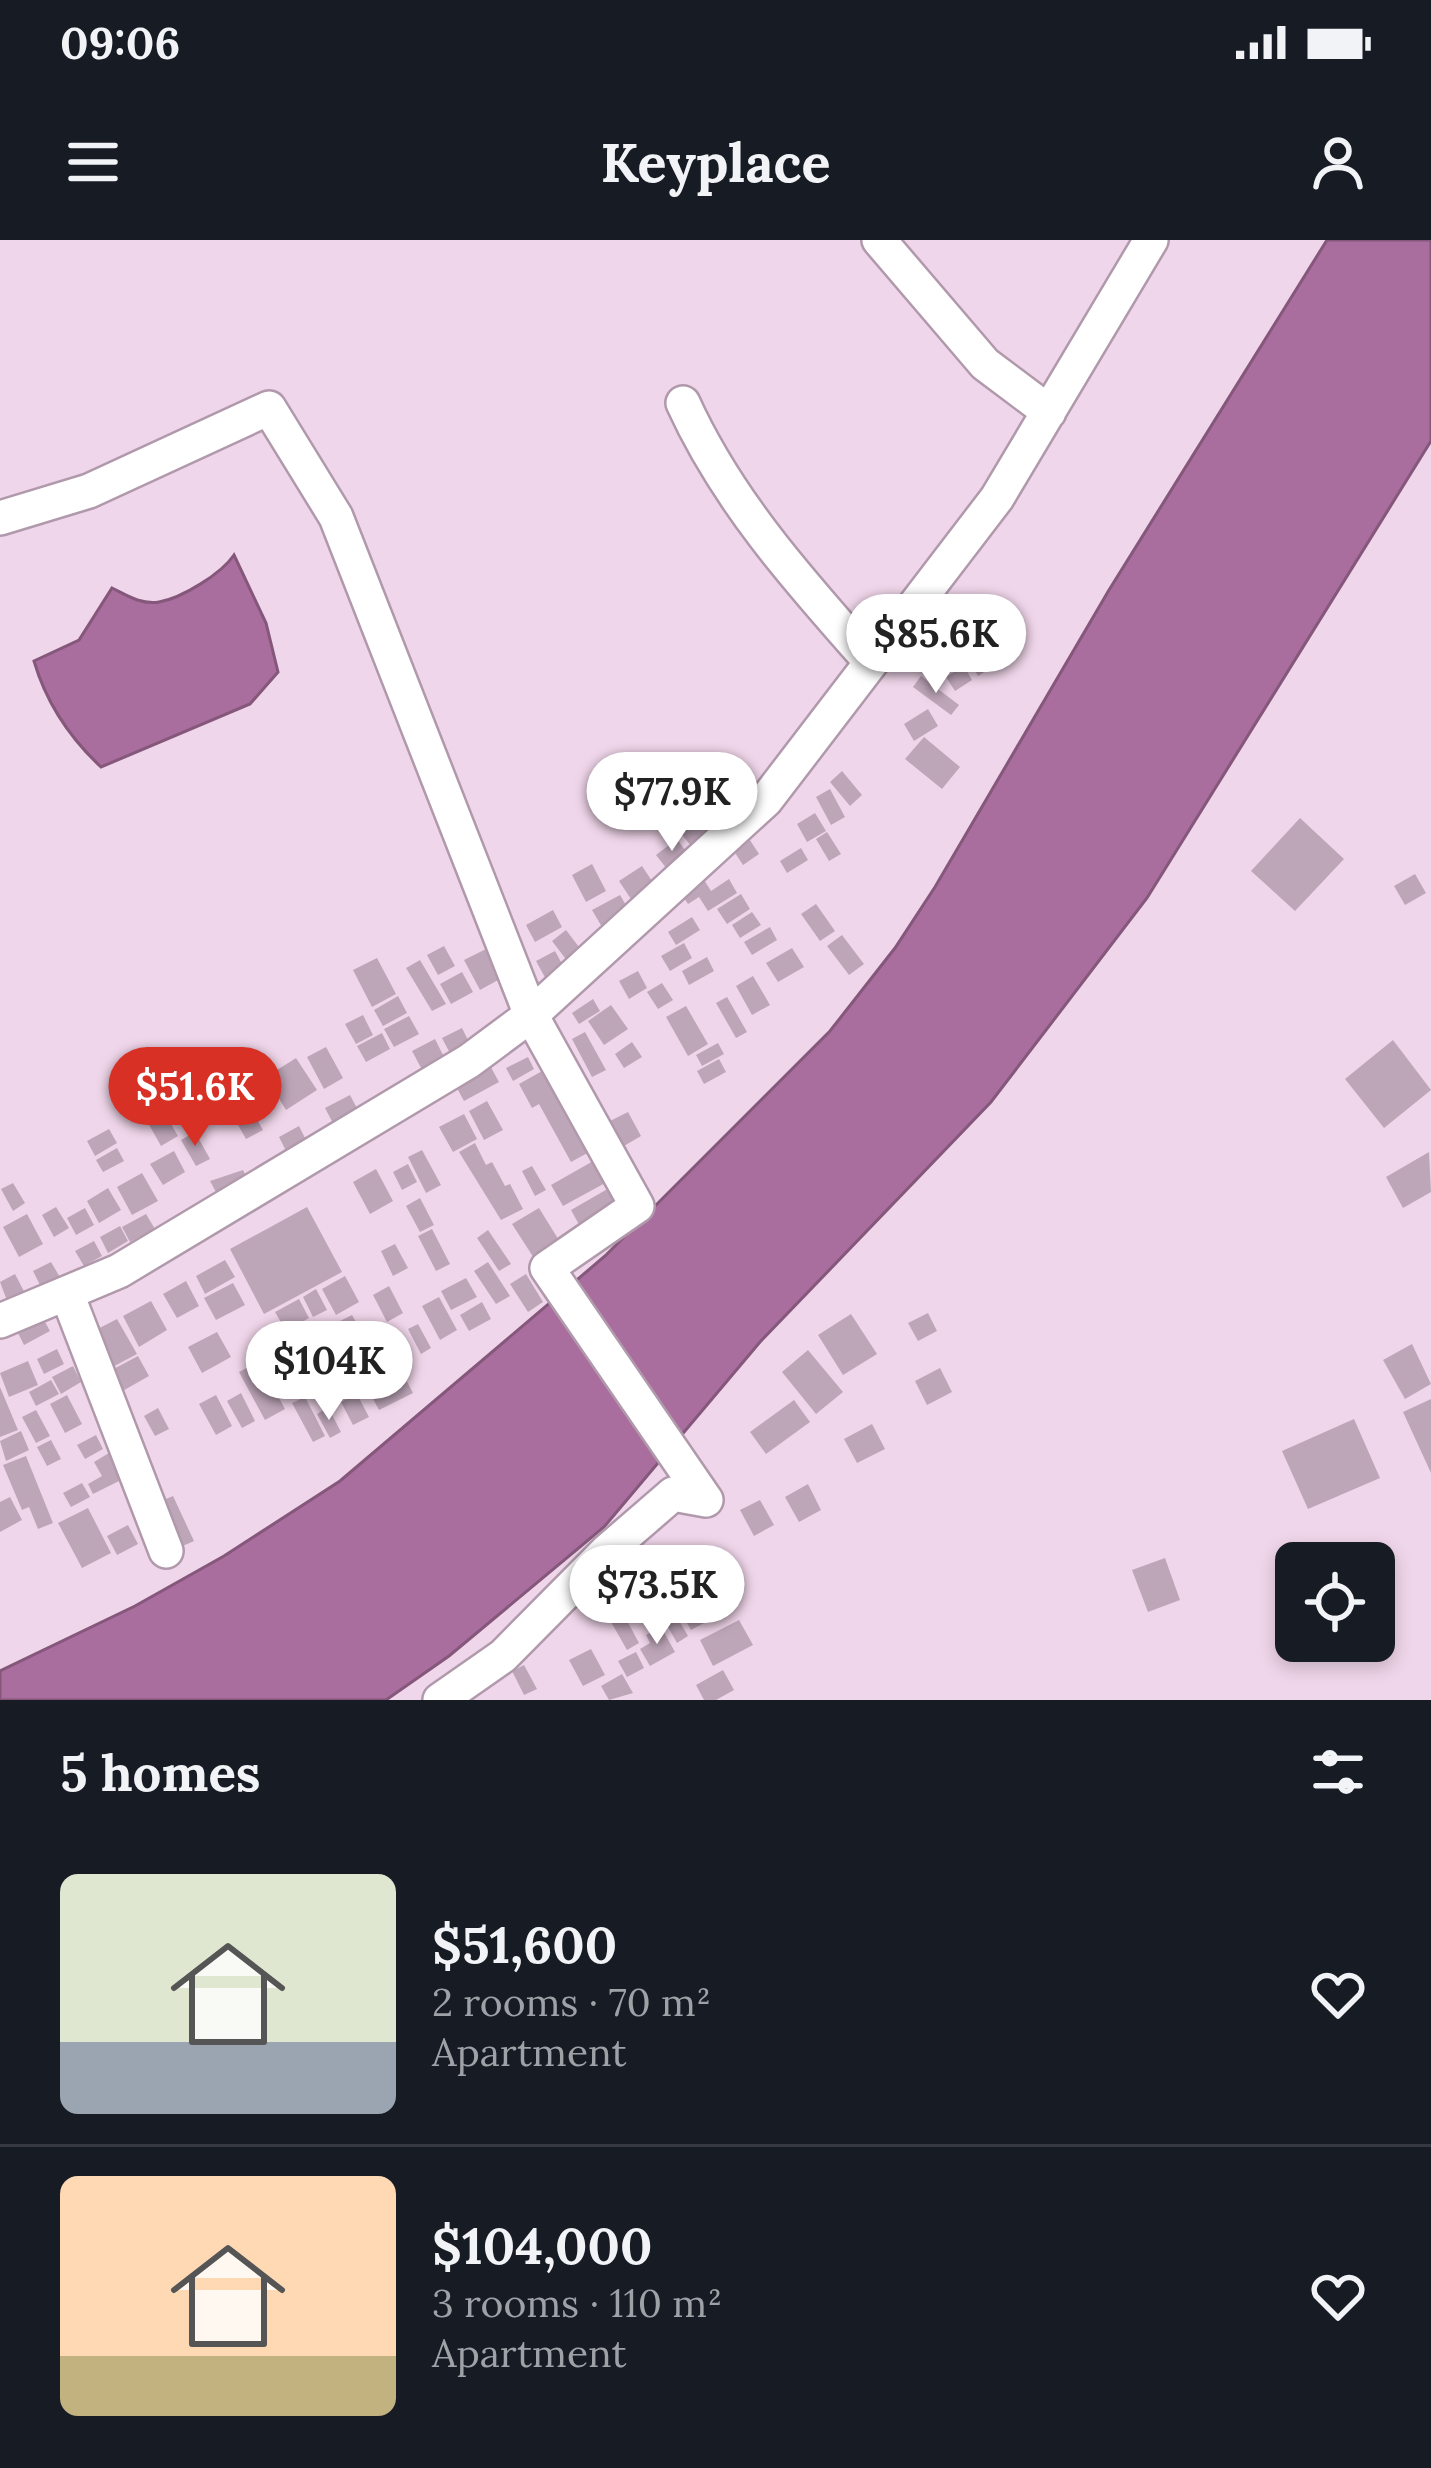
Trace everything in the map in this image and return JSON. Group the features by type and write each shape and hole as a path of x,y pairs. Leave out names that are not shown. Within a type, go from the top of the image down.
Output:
{"street":[{"path":"879,240 985,364 1049,412"},
{"path":"0,1322 119,1270 469,1061 531,1016 766,800 997,499 1151,240"},
{"path":"683,403 701,442 783,565 871,662"},
{"path":"0,518 89,491 269,408 336,517 531,1016 637,1206 548,1268 706,1500 673,1494 606,1552 503,1656 440,1700"},
{"path":"67,1294 166,1551"}],"shaded area":[{"path":"1327,240 1431,240 1431,441 1147,898 991,1102 760,1342 604,1527 449,1656 386,1700 0,1700 0,1671 135,1606 224,1556 340,1481 605,1256 830,1031 895,948 935,887 1109,590"},
{"path":"234,555 266,623 278,672 250,704 101,767 60,718 34,661 79,640 112,588 146,602 168,600 211,577"}],"building":[{"path":"982,650 992,667 978,676 968,659"},
{"path":"964,666 972,680 955,691 946,677"},
{"path":"921,676 959,705 951,715 913,687"},
{"path":"928,709 938,726 914,741 904,724"},
{"path":"924,737 960,767 942,789 905,759"},
{"path":"842,771 862,795 850,806 830,782"},
{"path":"830,789 845,817 831,825 816,797"},
{"path":"704,812 715,828 691,846 679,831"},
{"path":"815,813 826,831 807,842 797,824"},
{"path":"1300,818 1344,859 1295,911 1251,871"},
{"path":"827,832 841,854 829,861 816,839"},
{"path":"746,834 759,854 743,865 730,845"},
{"path":"677,839 687,853 667,869 656,855"},
{"path":"801,848 808,860 787,873 780,861"},
{"path":"592,864 606,891 586,902 572,875"},
{"path":"642,866 656,887 633,902 619,881"},
{"path":"1415,874 1426,893 1405,905 1394,886"},
{"path":"701,875 711,891 729,879 737,893 708,911 699,897 688,904 678,889"},
{"path":"741,894 750,909 727,924 717,909"},
{"path":"620,895 630,912 602,927 592,910"},
{"path":"816,904 835,931 820,941 801,914"},
{"path":"553,910 562,927 535,942 526,925"},
{"path":"752,912 761,925 740,938 732,925"},
{"path":"692,917 700,930 676,945 668,932"},
{"path":"770,927 777,940 752,955 744,942"},
{"path":"566,930 582,951 568,962 552,941"},
{"path":"842,935 864,964 849,975 827,946"},
{"path":"684,943 692,958 670,971 661,956"},
{"path":"494,945 509,974 480,990 464,960"},
{"path":"444,946 455,966 438,975 427,955"},
{"path":"792,948 804,967 778,982 766,963"},
{"path":"555,951 567,973 548,983 536,961"},
{"path":"707,957 714,971 689,985 682,971"},
{"path":"377,958 396,994 372,1007 353,970"},
{"path":"420,960 446,1004 432,1011 406,968"},
{"path":"638,971 647,988 629,999 619,981"},
{"path":"462,972 473,992 451,1004 440,984"},
{"path":"753,976 770,1005 752,1015 736,986"},
{"path":"662,983 673,1000 658,1009 647,992"},
{"path":"398,996 407,1013 383,1026 374,1010"},
{"path":"727,997 747,1032 736,1038 716,1003"},
{"path":"593,999 600,1011 579,1024 572,1013"},
{"path":"611,1005 628,1029 604,1045 588,1021"},
{"path":"686,1006 708,1044 688,1056 666,1017"},
{"path":"363,1015 373,1035 356,1044 345,1024"},
{"path":"409,1016 419,1034 394,1047 384,1029"},
{"path":"462,1028 471,1046 452,1057 442,1038"},
{"path":"585,1032 606,1070 592,1077 572,1039"},
{"path":"382,1033 390,1049 366,1062 357,1046"},
{"path":"435,1039 449,1067 427,1079 412,1051"},
{"path":"1393,1040 1431,1090 1384,1128 1345,1079"},
{"path":"632,1042 642,1057 624,1068 615,1054"},
{"path":"718,1043 724,1054 702,1066 696,1055"},
{"path":"326,1047 343,1078 324,1089 307,1057"},
{"path":"528,1057 534,1069 513,1081 506,1068"},
{"path":"296,1058 317,1090 286,1110 266,1077"},
{"path":"719,1059 726,1072 704,1084 697,1071"},
{"path":"487,1060 499,1082 464,1101 452,1079"},
{"path":"544,1070 593,1150 571,1162 539,1104 532,1108 519,1084"},
{"path":"588,1080 610,1121 628,1112 641,1136 617,1150 575,1086"},
{"path":"181,1084 200,1120 184,1129 165,1093"},
{"path":"154,1095 178,1136 161,1146 138,1105"},
{"path":"350,1095 360,1114 335,1127 325,1108"},
{"path":"487,1101 503,1130 484,1140 469,1111"},
{"path":"251,1109 263,1130 246,1139 234,1118"},
{"path":"464,1114 477,1139 453,1152 439,1127"},
{"path":"299,1126 307,1142 287,1153 279,1137"},
{"path":"109,1129 117,1143 95,1156 87,1141"},
{"path":"195,1132 210,1159 196,1166 181,1140"},
{"path":"475,1143 486,1165 492,1162 505,1186 510,1184 523,1209 501,1220 459,1152"},
{"path":"117,1148 124,1161 103,1172 96,1160"},
{"path":"422,1150 441,1185 426,1193 408,1157"},
{"path":"174,1151 185,1172 163,1185 150,1164"},
{"path":"1429,1152 1431,1192 1403,1208 1386,1177"},
{"path":"595,1160 607,1182 563,1206 551,1185"},
{"path":"408,1164 417,1182 402,1190 393,1172"},
{"path":"532,1166 546,1190 535,1196 522,1171"},
{"path":"376,1169 393,1201 370,1214 353,1182"},
{"path":"243,1170 249,1182 235,1189 232,1183 216,1192 210,1181"},
{"path":"142,1173 158,1201 132,1215 117,1187"},
{"path":"13,1183 25,1203 13,1211 1,1189"},
{"path":"611,1187 622,1207 582,1230 571,1210"},
{"path":"108,1188 121,1210 99,1223 87,1201"},
{"path":"420,1198 434,1225 420,1232 406,1206"},
{"path":"56,1207 69,1228 54,1237 42,1215"},
{"path":"307,1207 342,1272 264,1314 230,1249"},
{"path":"85,1208 94,1225 76,1235 67,1218"},
{"path":"539,1208 565,1250 539,1266 512,1224"},
{"path":"27,1214 43,1244 19,1257 3,1227"},
{"path":"146,1214 155,1229 130,1242 122,1227"},
{"path":"120,1226 128,1241 108,1253 100,1237"},
{"path":"432,1229 450,1264 436,1271 418,1236"},
{"path":"488,1230 511,1264 499,1271 477,1238"},
{"path":"94,1241 102,1256 84,1266 75,1251"},
{"path":"395,1244 408,1268 393,1276 381,1251"},
{"path":"225,1260 235,1277 205,1294 196,1276"},
{"path":"51,1262 61,1279 42,1289 33,1271"},
{"path":"488,1262 510,1296 496,1304 474,1271"},
{"path":"15,1274 29,1301 11,1311 0,1282"},
{"path":"526,1274 543,1302 528,1312 510,1284"},
{"path":"345,1276 359,1302 336,1315 322,1289"},
{"path":"466,1278 477,1297 451,1310 441,1291"},
{"path":"186,1281 199,1306 177,1318 163,1294"},
{"path":"233,1283 245,1305 216,1320 204,1298"},
{"path":"389,1286 403,1313 387,1322 373,1295"},
{"path":"316,1289 327,1310 313,1317 303,1297"},
{"path":"439,1297 457,1330 440,1340 422,1306"},
{"path":"299,1299 309,1318 286,1331 275,1312"},
{"path":"151,1301 167,1330 139,1347 123,1316"},
{"path":"482,1302 491,1319 469,1331 460,1315"},
{"path":"38,1309 50,1331 24,1345 13,1323"},
{"path":"928,1313 937,1331 918,1341 908,1323"},
{"path":"851,1314 877,1354 843,1375 818,1335"},
{"path":"352,1315 364,1336 350,1344 338,1322"},
{"path":"117,1319 137,1354 105,1371 86,1335"},
{"path":"335,1324 346,1344 323,1356 313,1336"},
{"path":"418,1324 431,1348 421,1354 408,1329"},
{"path":"305,1326 316,1348 299,1357 288,1335"},
{"path":"217,1332 231,1357 202,1373 188,1347"},
{"path":"369,1337 380,1356 359,1368 348,1348"},
{"path":"1412,1344 1431,1384 1405,1399 1383,1360"},
{"path":"57,1349 64,1364 44,1374 37,1359"},
{"path":"808,1350 843,1392 816,1414 782,1372"},
{"path":"393,1355 413,1393 379,1410 359,1373"},
{"path":"138,1356 149,1376 119,1393 108,1372"},
{"path":"28,1361 38,1385 9,1397 0,1373"},
{"path":"259,1361 285,1409 265,1420 239,1372"},
{"path":"340,1362 353,1386 327,1399 314,1375"},
{"path":"73,1366 81,1382 61,1394 52,1377"},
{"path":"940,1368 952,1392 927,1405 915,1381"},
{"path":"51,1380 59,1394 36,1406 29,1392"},
{"path":"0,1387 18,1430 0,1437"},
{"path":"241,1393 255,1421 242,1428 227,1401"},
{"path":"357,1394 369,1417 353,1425 341,1402"},
{"path":"67,1395 82,1424 65,1433 50,1404"},
{"path":"216,1395 232,1426 216,1435 199,1404"},
{"path":"305,1397 325,1436 313,1442 292,1403"},
{"path":"1431,1399 1431,1473 1403,1412"},
{"path":"794,1400 810,1422 766,1454 750,1432"},
{"path":"328,1407 341,1432 330,1438 317,1414"},
{"path":"158,1408 169,1429 155,1436 144,1416"},
{"path":"36,1410 50,1436 36,1443 22,1417"},
{"path":"1354,1419 1380,1478 1308,1509 1282,1451"},
{"path":"872,1424 885,1449 857,1463 844,1439"},
{"path":"21,1431 29,1450 6,1461 0,1441"},
{"path":"96,1435 103,1449 85,1459 77,1445"},
{"path":"51,1440 61,1459 47,1466 37,1447"},
{"path":"109,1453 123,1479 93,1494 88,1484 102,1476 94,1462"},
{"path":"26,1456 53,1523 38,1529 29,1507 22,1510 3,1465"},
{"path":"82,1483 90,1497 71,1507 63,1493"},
{"path":"808,1484 821,1510 799,1522 785,1497"},
{"path":"173,1496 194,1541 176,1549 154,1504"},
{"path":"10,1497 22,1520 0,1532 0,1502"},
{"path":"760,1500 774,1525 754,1536 740,1510"},
{"path":"88,1508 111,1553 82,1568 58,1523"},
{"path":"128,1525 138,1544 117,1555 107,1536"},
{"path":"1165,1558 1180,1600 1148,1612 1132,1570"},
{"path":"648,1567 688,1636 677,1643 638,1574"},
{"path":"678,1580 704,1623 691,1630 673,1599 677,1597 670,1585"},
{"path":"644,1595 660,1622 647,1629 631,1602"},
{"path":"624,1615 639,1643 627,1650 611,1622"},
{"path":"739,1620 753,1645 713,1666 700,1640"},
{"path":"661,1627 675,1652 650,1666 640,1649 650,1643 646,1635"},
{"path":"591,1649 605,1675 583,1686 569,1660"},
{"path":"636,1652 644,1668 627,1677 618,1661"},
{"path":"524,1665 537,1689 524,1695 512,1671"},
{"path":"723,1670 734,1690 716,1700 704,1700 696,1685"},
{"path":"622,1674 633,1693 609,1700 601,1686"}]}
